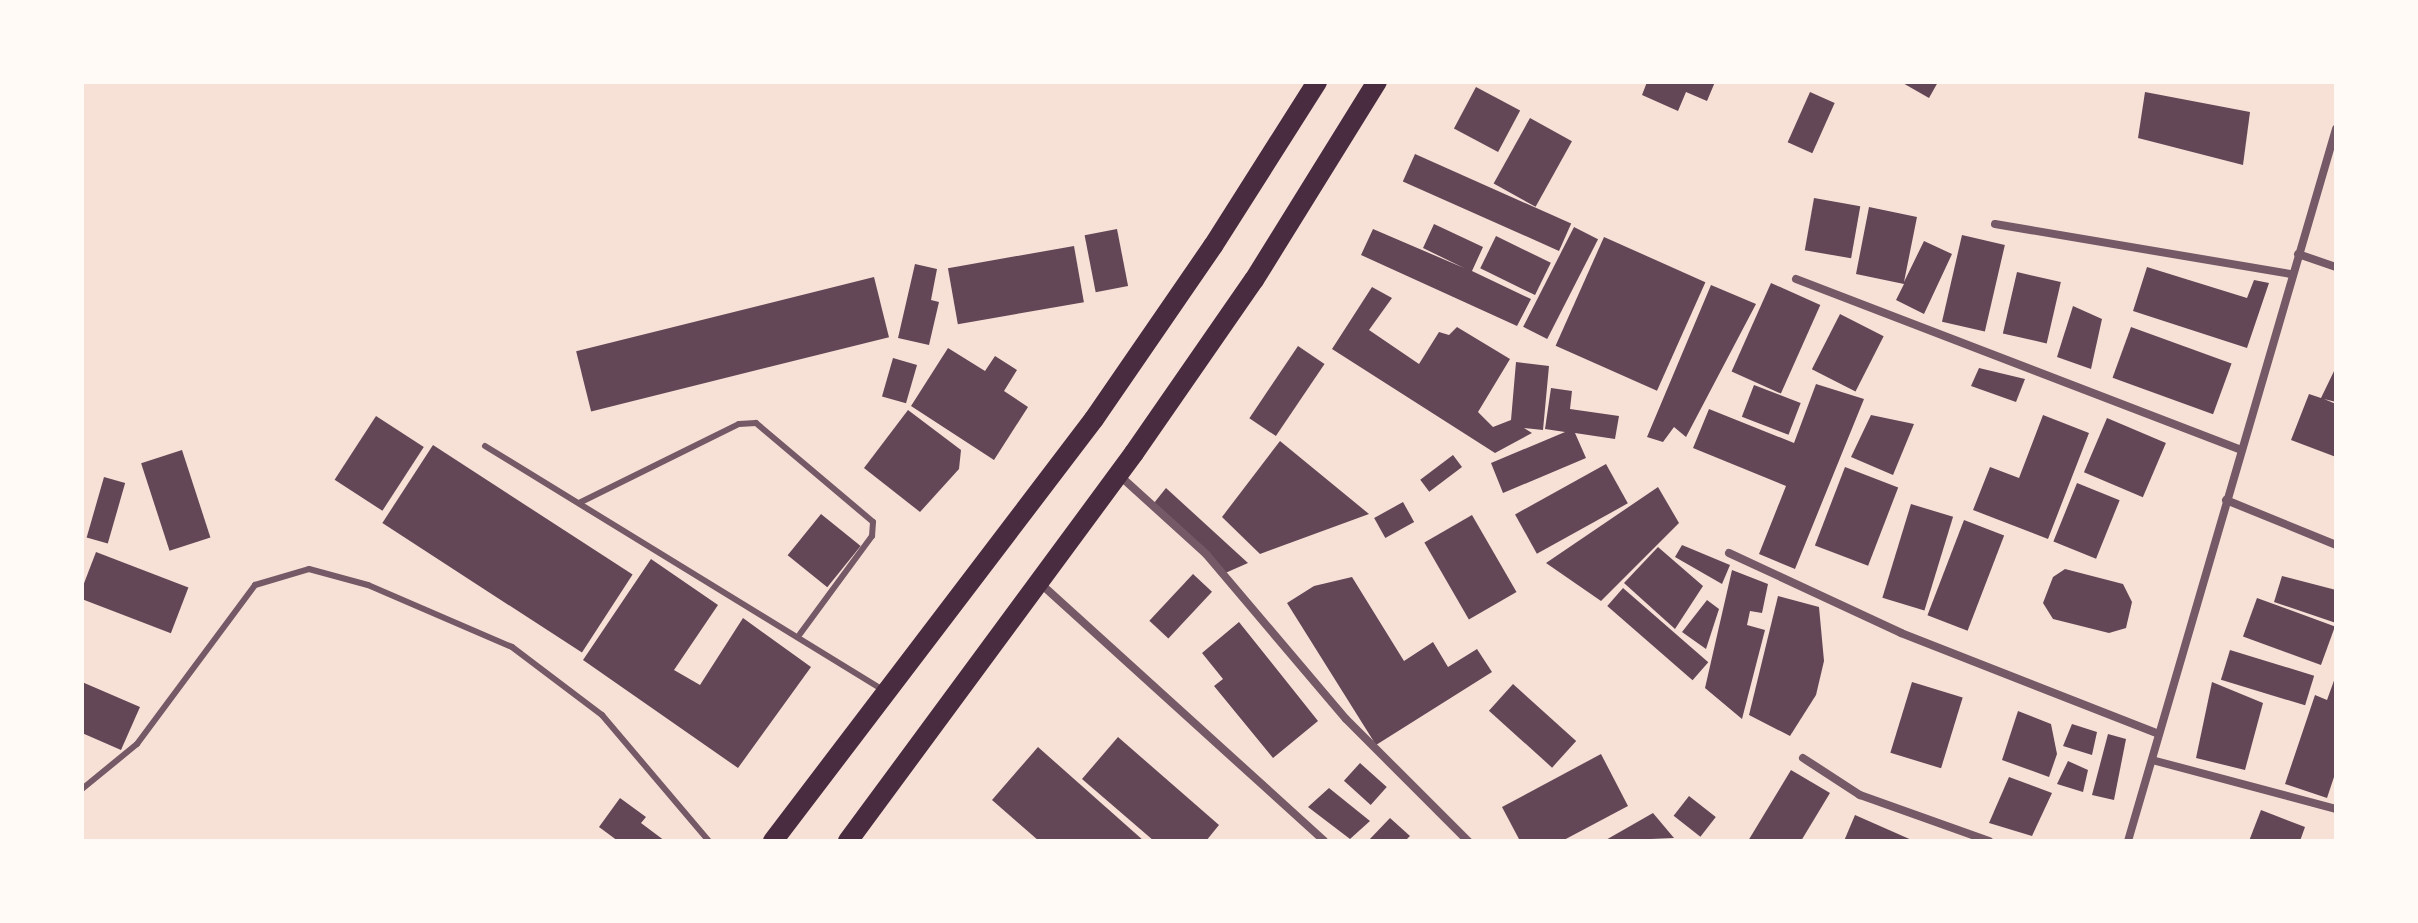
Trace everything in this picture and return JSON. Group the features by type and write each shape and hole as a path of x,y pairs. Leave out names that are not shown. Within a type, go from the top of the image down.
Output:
{"main road":[{"path":"773,841 1094,419 1213,246 1317,82"},
{"path":"848,841 1119,475 1254,280 1377,82"}],"street":[{"path":"2128,841 2240,449 2336,129"},
{"path":"1995,224 2292,274"},
{"path":"2298,254 2336,267"},
{"path":"1796,279 2240,449"},
{"path":"1119,475 1206,554 1346,719 1468,841"},
{"path":"2226,500 2336,545"},
{"path":"1729,553 1901,633 2159,734"},
{"path":"1040,584 1324,841"},
{"path":"1803,758 1860,795 1989,841"},
{"path":"2152,760 2336,809"}],"lane":[{"path":"579,503 739,424 756,423 873,522 872,536 800,634"},
{"path":"485,446 800,634 888,693"},
{"path":"82,789 137,744 255,585 309,569 368,585 512,647 602,715 709,841"}],"building":[{"path":"1647,82 1715,82 1707,101 1686,92 1678,111 1642,95"},
{"path":"1901,82 1938,82 1929,98"},
{"path":"1476,87 1520,110 1498,152 1454,128"},
{"path":"1810,92 1835,103 1812,153 1788,142"},
{"path":"2145,92 2250,112 2243,165 2138,138"},
{"path":"1530,118 1572,141 1536,207 1494,184"},
{"path":"1415,154 1571,224 1559,251 1403,181"},
{"path":"1814,198 1860,206 1851,258 1805,250"},
{"path":"1869,207 1917,217 1904,282 1924,241 1952,254 1924,314 1896,300 1904,284 1856,274"},
{"path":"1434,224 1483,247 1472,271 1531,299 1517,326 1361,255 1373,229 1464,268 1423,248"},
{"path":"1574,227 1598,239 1547,339 1523,327"},
{"path":"1117,229 1128,286 1096,292 1085,235"},
{"path":"1962,235 2005,245 1985,332 1942,322"},
{"path":"1496,236 1551,263 1535,295 1480,268"},
{"path":"1604,237 1705,282 1657,391 1556,346"},
{"path":"1074,246 1084,302 958,324 948,268"},
{"path":"915,264 937,269 931,300 939,302 929,345 898,338"},
{"path":"2147,267 2247,298 2254,280 2269,283 2247,348 2133,311"},
{"path":"2017,272 2061,282 2047,344 2003,333"},
{"path":"874,277 889,337 591,411 576,351"},
{"path":"1771,283 1820,305 1781,394 1732,372"},
{"path":"1711,285 1756,304 1686,437 1674,427 1663,442 1647,437"},
{"path":"1372,287 1392,298 1369,330 1419,364 1439,332 1449,335 1457,327 1510,359 1478,412 1493,427 1511,420 1516,362 1549,366 1543,430 1524,428 1532,433 1495,453 1332,349"},
{"path":"2073,306 2102,319 2091,369 2057,357"},
{"path":"1840,314 1884,336 1856,391 1812,369"},
{"path":"2131,327 2232,364 2213,414 2113,378"},
{"path":"1298,346 1325,364 1276,436 1249,418"},
{"path":"948,348 985,371 995,356 1017,370 1004,391 1028,407 994,460 911,406"},
{"path":"893,358 917,365 906,403 882,396"},
{"path":"2336,367 2336,402 2324,399 2336,404 2336,457 2291,440 2309,394 2321,398"},
{"path":"1979,368 2025,379 2016,402 1971,386"},
{"path":"1816,384 1864,399 1795,569 1759,554 1786,486 1693,448 1709,409 1794,443"},
{"path":"1754,385 1801,403 1788,435 1742,417"},
{"path":"1551,388 1572,391 1570,409 1619,416 1615,439 1575,433 1586,458 1503,493 1491,463 1565,432 1545,429"},
{"path":"908,410 961,450 959,469 920,512 864,468"},
{"path":"1871,415 1914,424 1893,475 1851,457"},
{"path":"2043,415 2089,433 2048,539 1973,510 1990,467 2019,478"},
{"path":"376,416 424,447 382,511 335,480"},
{"path":"2107,418 2166,443 2143,497 2084,472"},
{"path":"1280,441 1369,514 1260,554 1222,517"},
{"path":"433,445 633,575 582,653 382,523"},
{"path":"182,450 210,537 170,551 141,463"},
{"path":"1453,455 1462,467 1429,492 1420,480"},
{"path":"1606,464 1628,503 1537,554 1515,514"},
{"path":"1845,467 1898,487 1868,566 1815,545"},
{"path":"104,477 125,483 108,544 87,538"},
{"path":"2077,483 2120,500 2096,559 2053,541"},
{"path":"1658,487 1679,523 1601,601 1546,563"},
{"path":"1166,488 1248,563 1223,574 1154,503"},
{"path":"1403,502 1414,522 1385,538 1374,518"},
{"path":"1911,504 1953,517 1924,611 1882,598"},
{"path":"821,514 861,546 827,587 788,555"},
{"path":"1472,515 1517,592 1469,620 1424,542"},
{"path":"1964,520 2004,535 1968,631 1927,615"},
{"path":"1682,545 1730,565 1722,584 1675,557"},
{"path":"1658,547 1703,586 1675,629 1624,583"},
{"path":"96,552 188,587 171,633 82,599 82,588"},
{"path":"651,559 718,605 674,670 700,685 743,618 811,667 738,768 583,660"},
{"path":"2065,569 2123,584 2132,602 2126,628 2109,633 2053,619 2043,603 2053,577"},
{"path":"1732,570 1768,584 1762,613 1750,611 1747,625 1765,630 1742,719 1705,688"},
{"path":"1193,574 1212,592 1168,639 1149,621"},
{"path":"2282,576 2336,590 2336,623 2274,602"},
{"path":"1352,577 1404,661 1433,642 1448,667 1477,649 1492,672 1376,745 1287,603 1314,586"},
{"path":"1623,588 1708,662 1693,680 1607,606"},
{"path":"1778,596 1819,607 1824,661 1816,695 1790,736 1749,715"},
{"path":"2257,598 2335,626 2321,665 2243,637"},
{"path":"1707,600 1719,609 1706,649 1682,632"},
{"path":"1239,622 1318,721 1273,758 1214,686 1223,679 1202,653"},
{"path":"2230,650 2314,676 2305,705 2221,680"},
{"path":"2336,675 2336,771 2327,798 2285,784 2315,695 2327,700"},
{"path":"82,682 140,707 121,750 82,733"},
{"path":"1912,682 1963,697 1941,768 1890,753"},
{"path":"2212,682 2263,703 2245,770 2196,758"},
{"path":"1513,684 1576,741 1552,768 1489,711"},
{"path":"2018,711 2051,724 2057,754 2049,777 2002,760"},
{"path":"2072,724 2097,732 2092,755 2063,746"},
{"path":"2108,734 2126,739 2114,800 2092,795"},
{"path":"1118,737 1219,825 1206,841 1154,841 1082,779"},
{"path":"1038,747 1144,841 1039,841 992,800"},
{"path":"1601,754 1628,806 1562,841 1520,841 1502,807"},
{"path":"2068,761 2088,770 2083,792 2057,784"},
{"path":"1360,763 1387,787 1371,805 1344,781"},
{"path":"1791,770 1830,793 1801,841 1748,841"},
{"path":"2009,777 2052,793 2032,836 1989,823"},
{"path":"1329,788 1370,821 1350,839 1308,807"},
{"path":"1689,796 1716,817 1700,837 1674,816"},
{"path":"620,798 646,817 641,823 665,841 618,841 599,827"},
{"path":"2261,810 2305,827 2300,841 2249,841"},
{"path":"1653,813 1674,838 1604,841"},
{"path":"1855,815 1914,841 1844,841"},
{"path":"1390,818 1410,836 1405,841 1368,841"}]}
